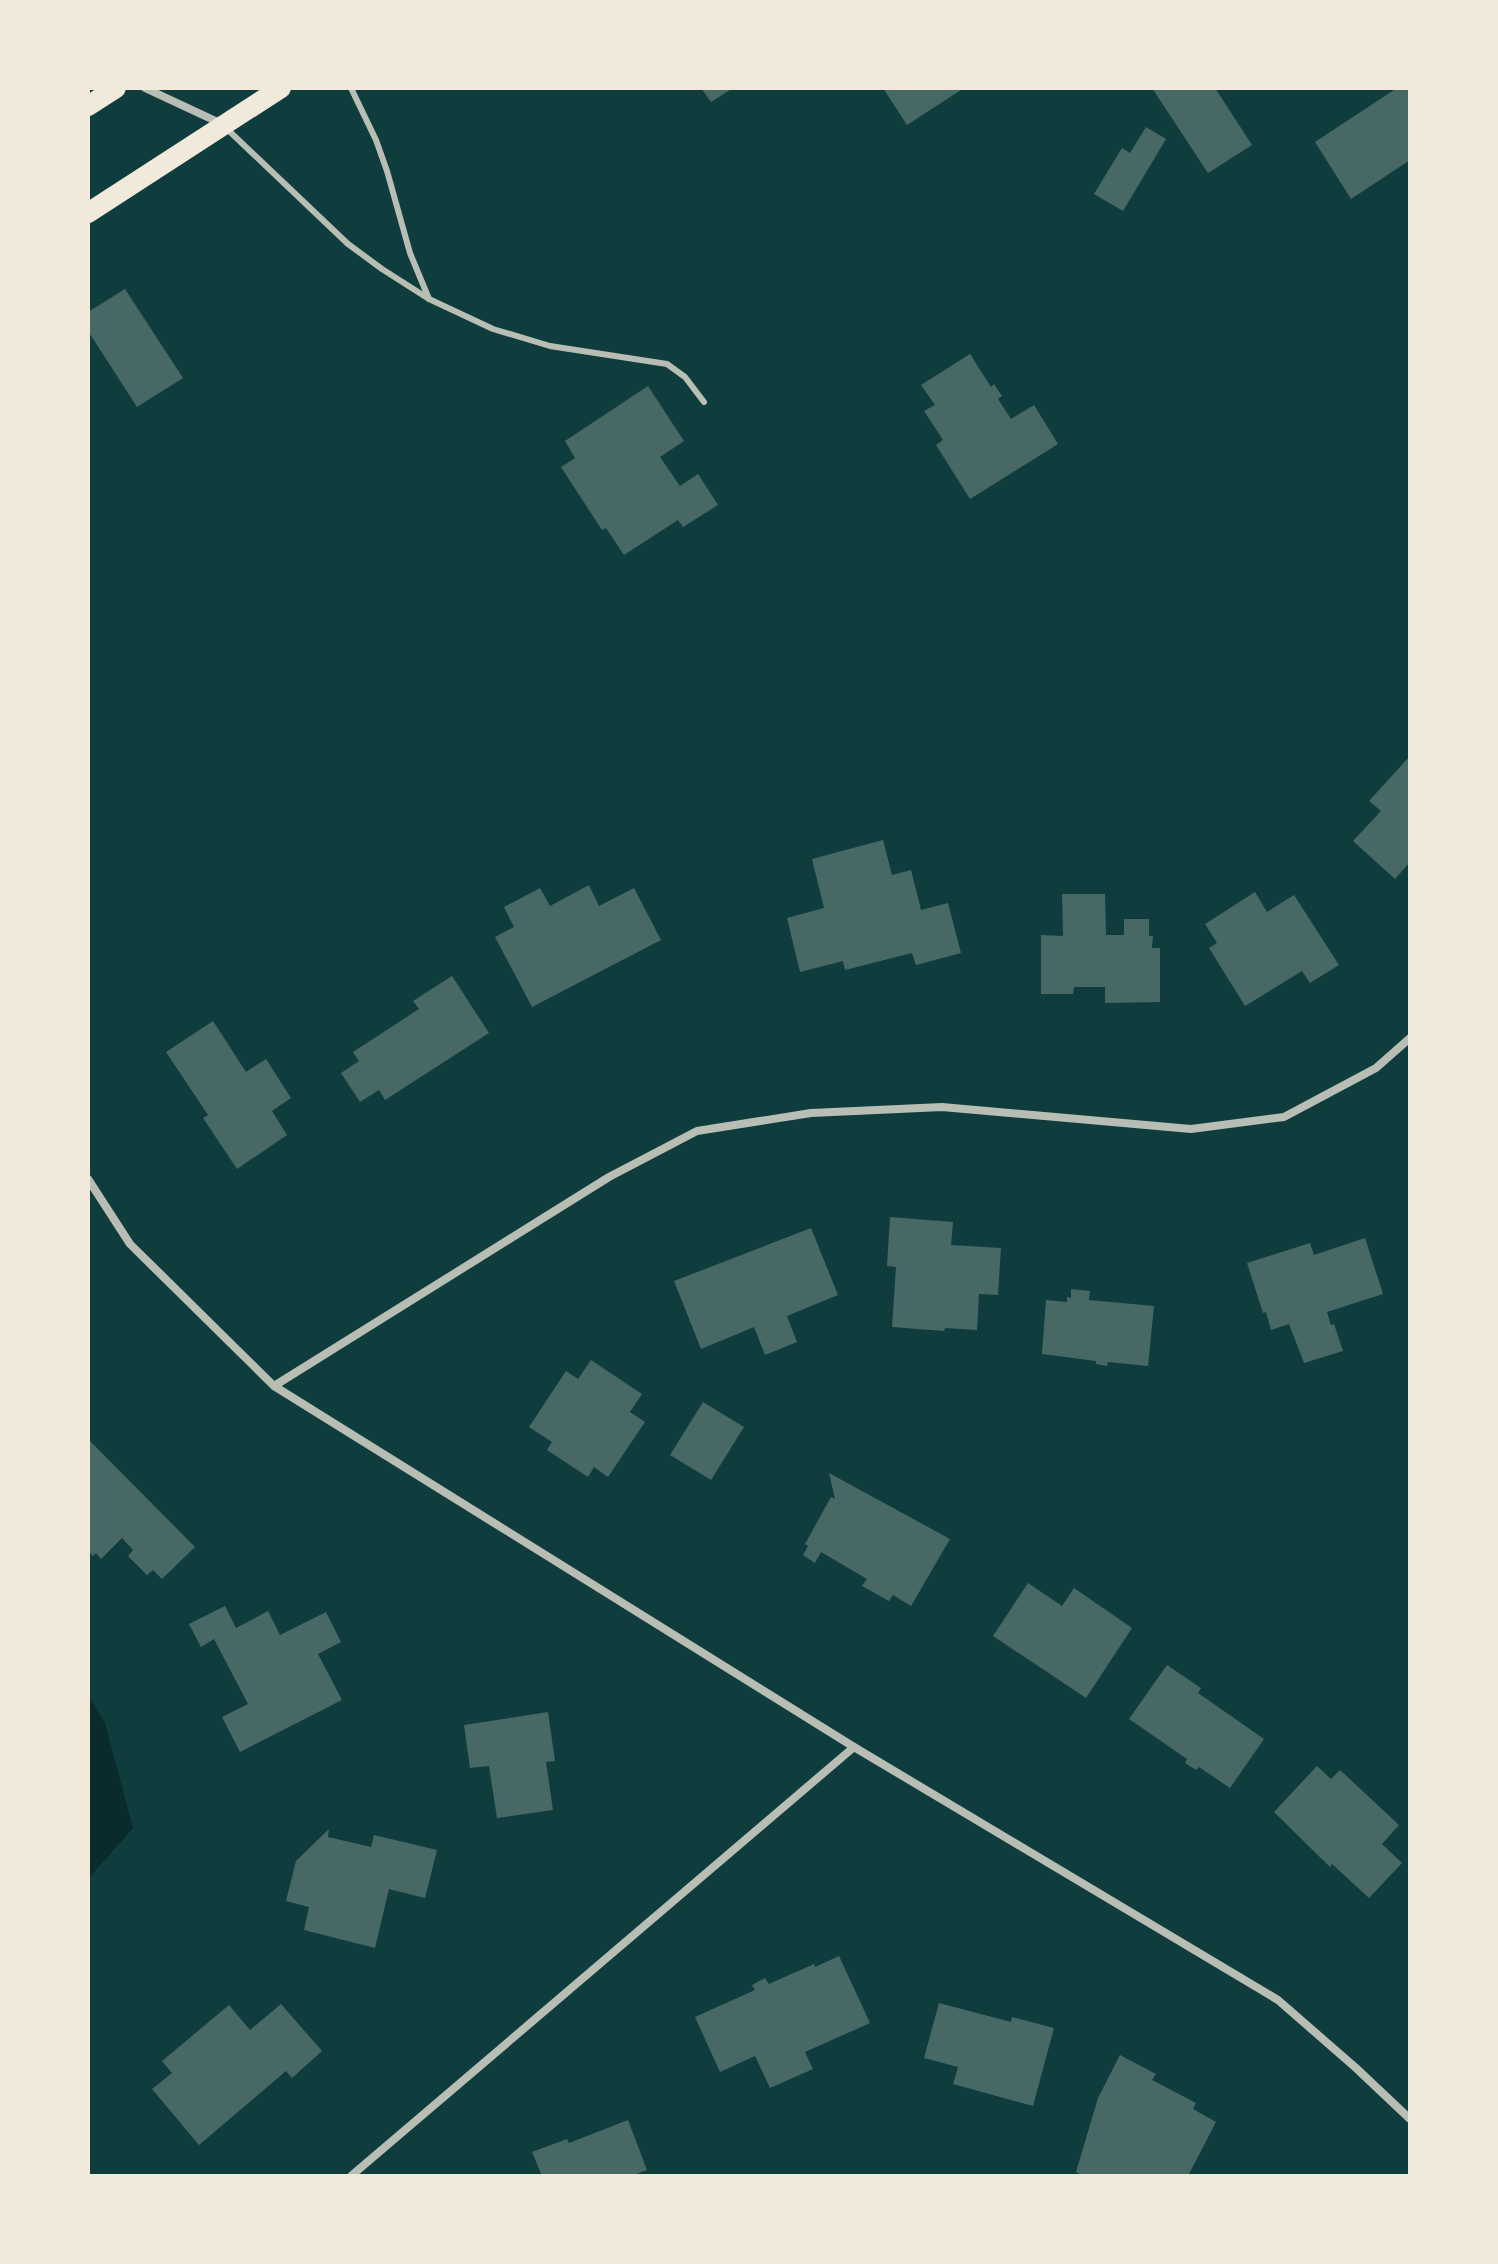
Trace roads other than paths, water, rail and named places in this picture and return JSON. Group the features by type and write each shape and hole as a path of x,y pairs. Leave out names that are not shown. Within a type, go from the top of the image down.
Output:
{"main road":[{"path":"88,106 116,88"},
{"path":"88,213 281,88"}],"street":[{"path":"145,88 223,125"},
{"path":"274,1386 609,1177 697,1131 811,1113 942,1107 1191,1129 1284,1117 1376,1068 1410,1038"},
{"path":"88,1179 130,1244 274,1386 854,1747 1278,2000 1410,2119"},
{"path":"351,2176 854,1747"}],"lane":[{"path":"351,88 376,140 410,253 429,299"},
{"path":"223,125 348,244 429,299 493,329 550,346 667,364 685,377 704,402"}],"water":[{"path":"88,1695 105,1723 133,1828 88,1879"}]}
